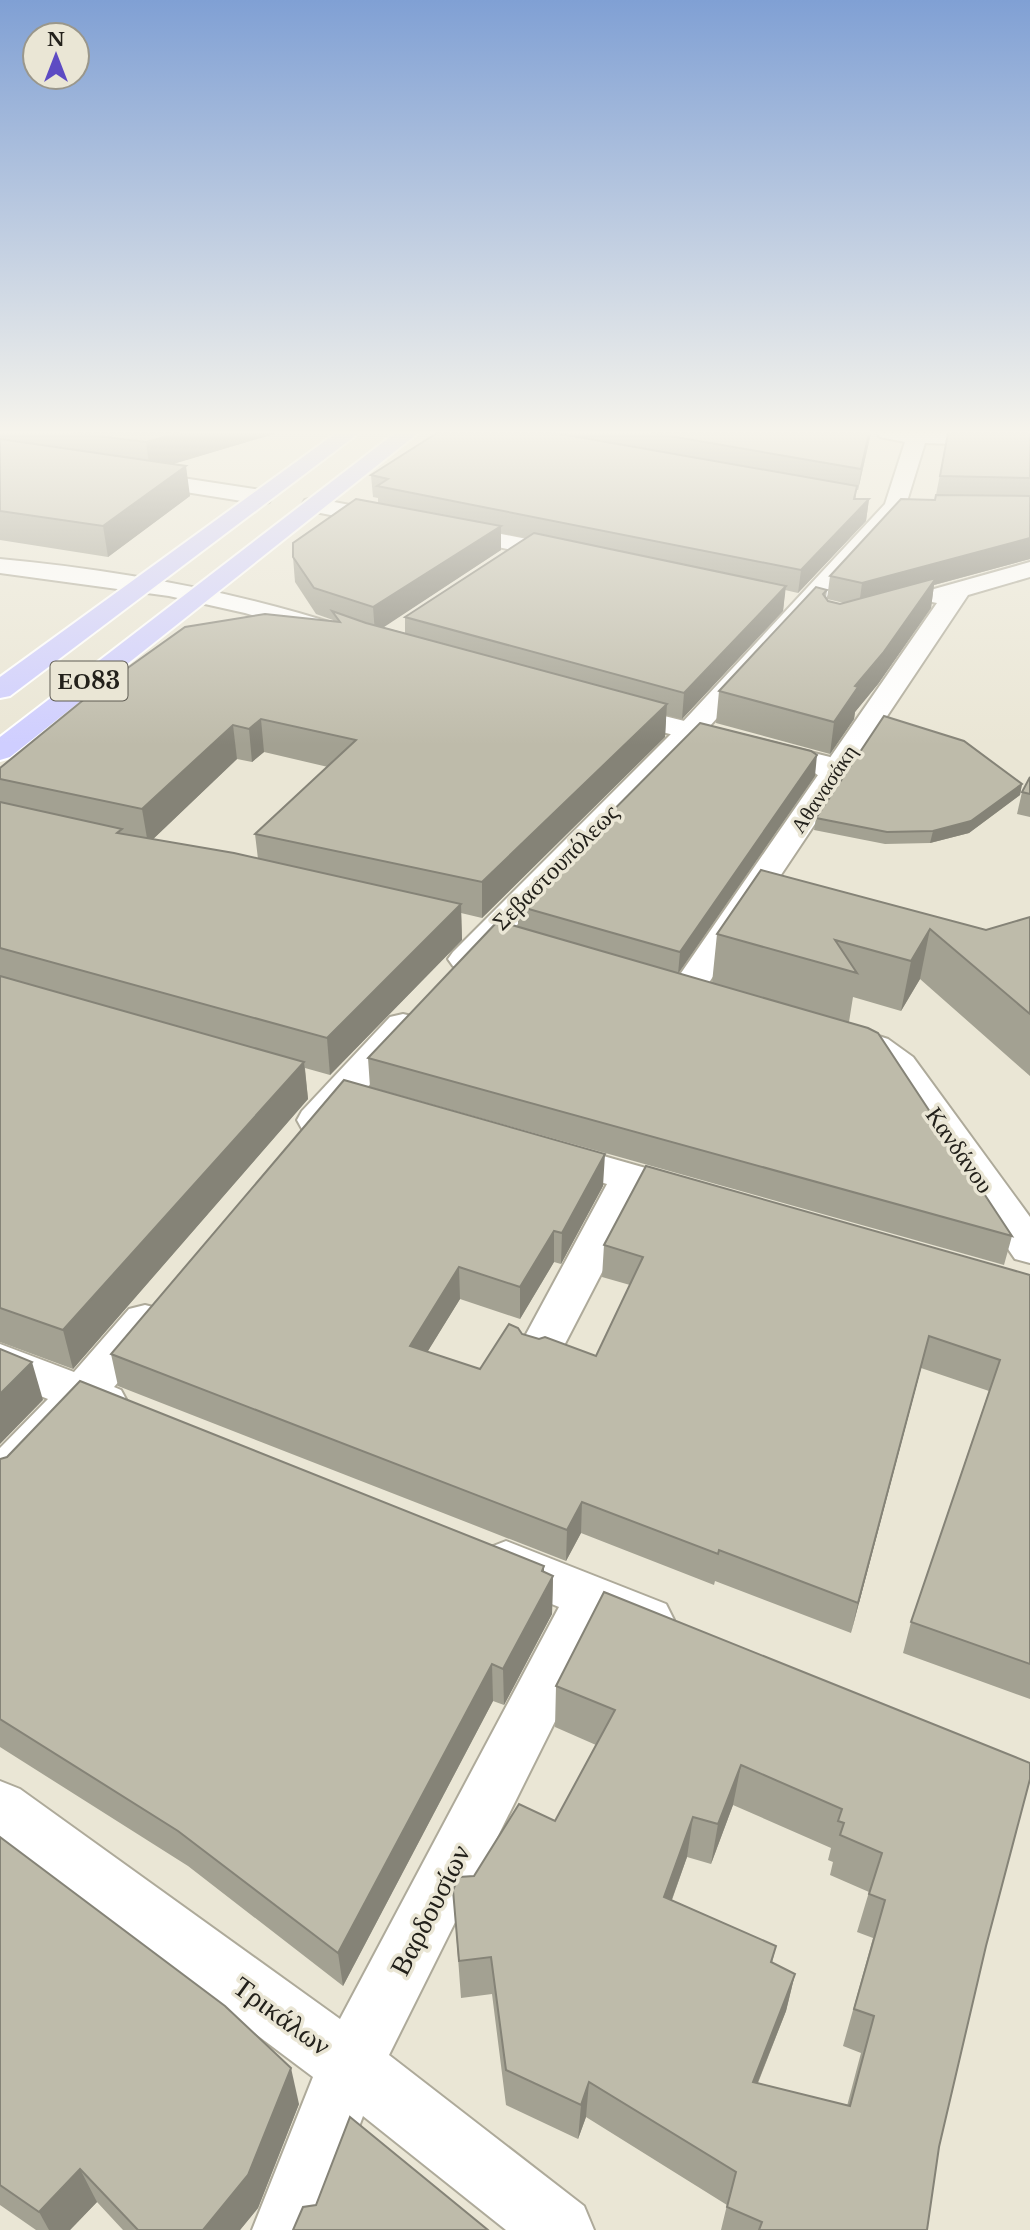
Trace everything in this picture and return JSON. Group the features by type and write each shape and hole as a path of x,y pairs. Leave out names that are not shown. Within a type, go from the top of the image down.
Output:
{"main road":[{"name":"ΕΟ83","path":"0,690 207,537"},
{"name":"ΕΟ83","path":"0,751 272,537"}],"street":[{"path":"482,537 595,560"},
{"name":"Σεβαστουπόλεως","path":"295,1144 433,993 689,732 772,641 816,607 871,537"},
{"path":"506,561 529,546"},
{"path":"0,566 90,574 132,592"},
{"path":"910,603 1030,569"},
{"path":"0,582 132,592 189,603 282,633 352,640"},
{"name":"Αθανασάκη","path":"688,989 959,589"},
{"path":"779,599 816,607"},
{"path":"772,641 810,631"},
{"path":"586,703 689,732 707,742 814,771 835,774"},
{"path":"449,924 529,944"},
{"name":"Κανδάνου","path":"814,1027 877,1046 889,1053 1030,1248"},
{"path":"300,1081 379,1104"},
{"path":"525,1147 724,1204"},
{"path":"539,1350 631,1177"},
{"path":"0,1479 82,1394 162,1301"},
{"path":"0,1361 146,1420"},
{"path":"464,1547 694,1639"},
{"name":"Βαρδουσίων","path":"286,2230 350,2065 591,1597"},
{"name":"Τρικάλων","path":"0,1808 350,2065 560,2230"}],"building":[{"path":"301,537 484,537 373,607 314,588 293,557 293,543"},
{"path":"528,537 553,537 786,586 684,693 405,617"},
{"path":"635,537 833,537 801,570"},
{"path":"866,537 1030,537 862,583 830,576"},
{"path":"936,578 883,653 855,686 858,687 834,722 719,691 816,587 827,590 823,594 828,601 840,604"},
{"path":"332,611 366,623 667,704 482,882 255,834 356,740 261,719 249,729 233,725 142,809 0,779 0,768 87,697 185,627 265,614 340,622"},
{"path":"884,716 964,741 1022,784 971,821 933,831 887,832 816,818"},
{"path":"700,723 811,751 817,755 680,952 518,906"},
{"path":"1030,777 1030,794 1022,792"},
{"path":"0,802 122,829 117,833 234,853 461,904 327,1038 0,948"},
{"path":"761,870 986,930 1030,917 1030,1014 930,929 911,961 835,940 857,973 717,934"},
{"path":"498,921 878,1033 1012,1236 368,1058"},
{"path":"0,976 304,1062 63,1330 0,1308"},
{"path":"344,1080 605,1154 562,1233 554,1231 520,1287 459,1267 410,1346 480,1369 509,1324 518,1328 522,1334 539,1339 545,1337 596,1356 643,1257 604,1245 646,1166 1030,1275 1030,1664 911,1622 1000,1360 929,1336 858,1603 582,1502 567,1530 111,1354"},
{"path":"0,1349 32,1362 0,1394"},
{"path":"80,1381 544,1566 542,1571 553,1576 503,1669 492,1664 338,1953 178,1831 0,1719 0,1459 7,1457"},
{"path":"604,1592 1030,1763 1030,1779 986,1946 939,2147 927,2230 759,2230 762,2222 727,2207 736,2172 589,2082 581,2105 506,2070 491,1957 459,1961 453,1890 459,1877 474,1876 519,1804 555,1821 615,1710 556,1686","holes":["741,1765 842,1809 838,1821 844,1823 840,1835 882,1853 869,1894 885,1900 854,2009 874,2016 850,2106 753,2082 795,1974 771,1962 776,1946 664,1897 693,1817 718,1824"]},
{"path":"0,1837 225,2006 291,2068 248,2175 203,2230 138,2230 80,2169 39,2212 0,2185"},
{"path":"350,2117 488,2230 293,2230 303,2207 316,2205"}]}
